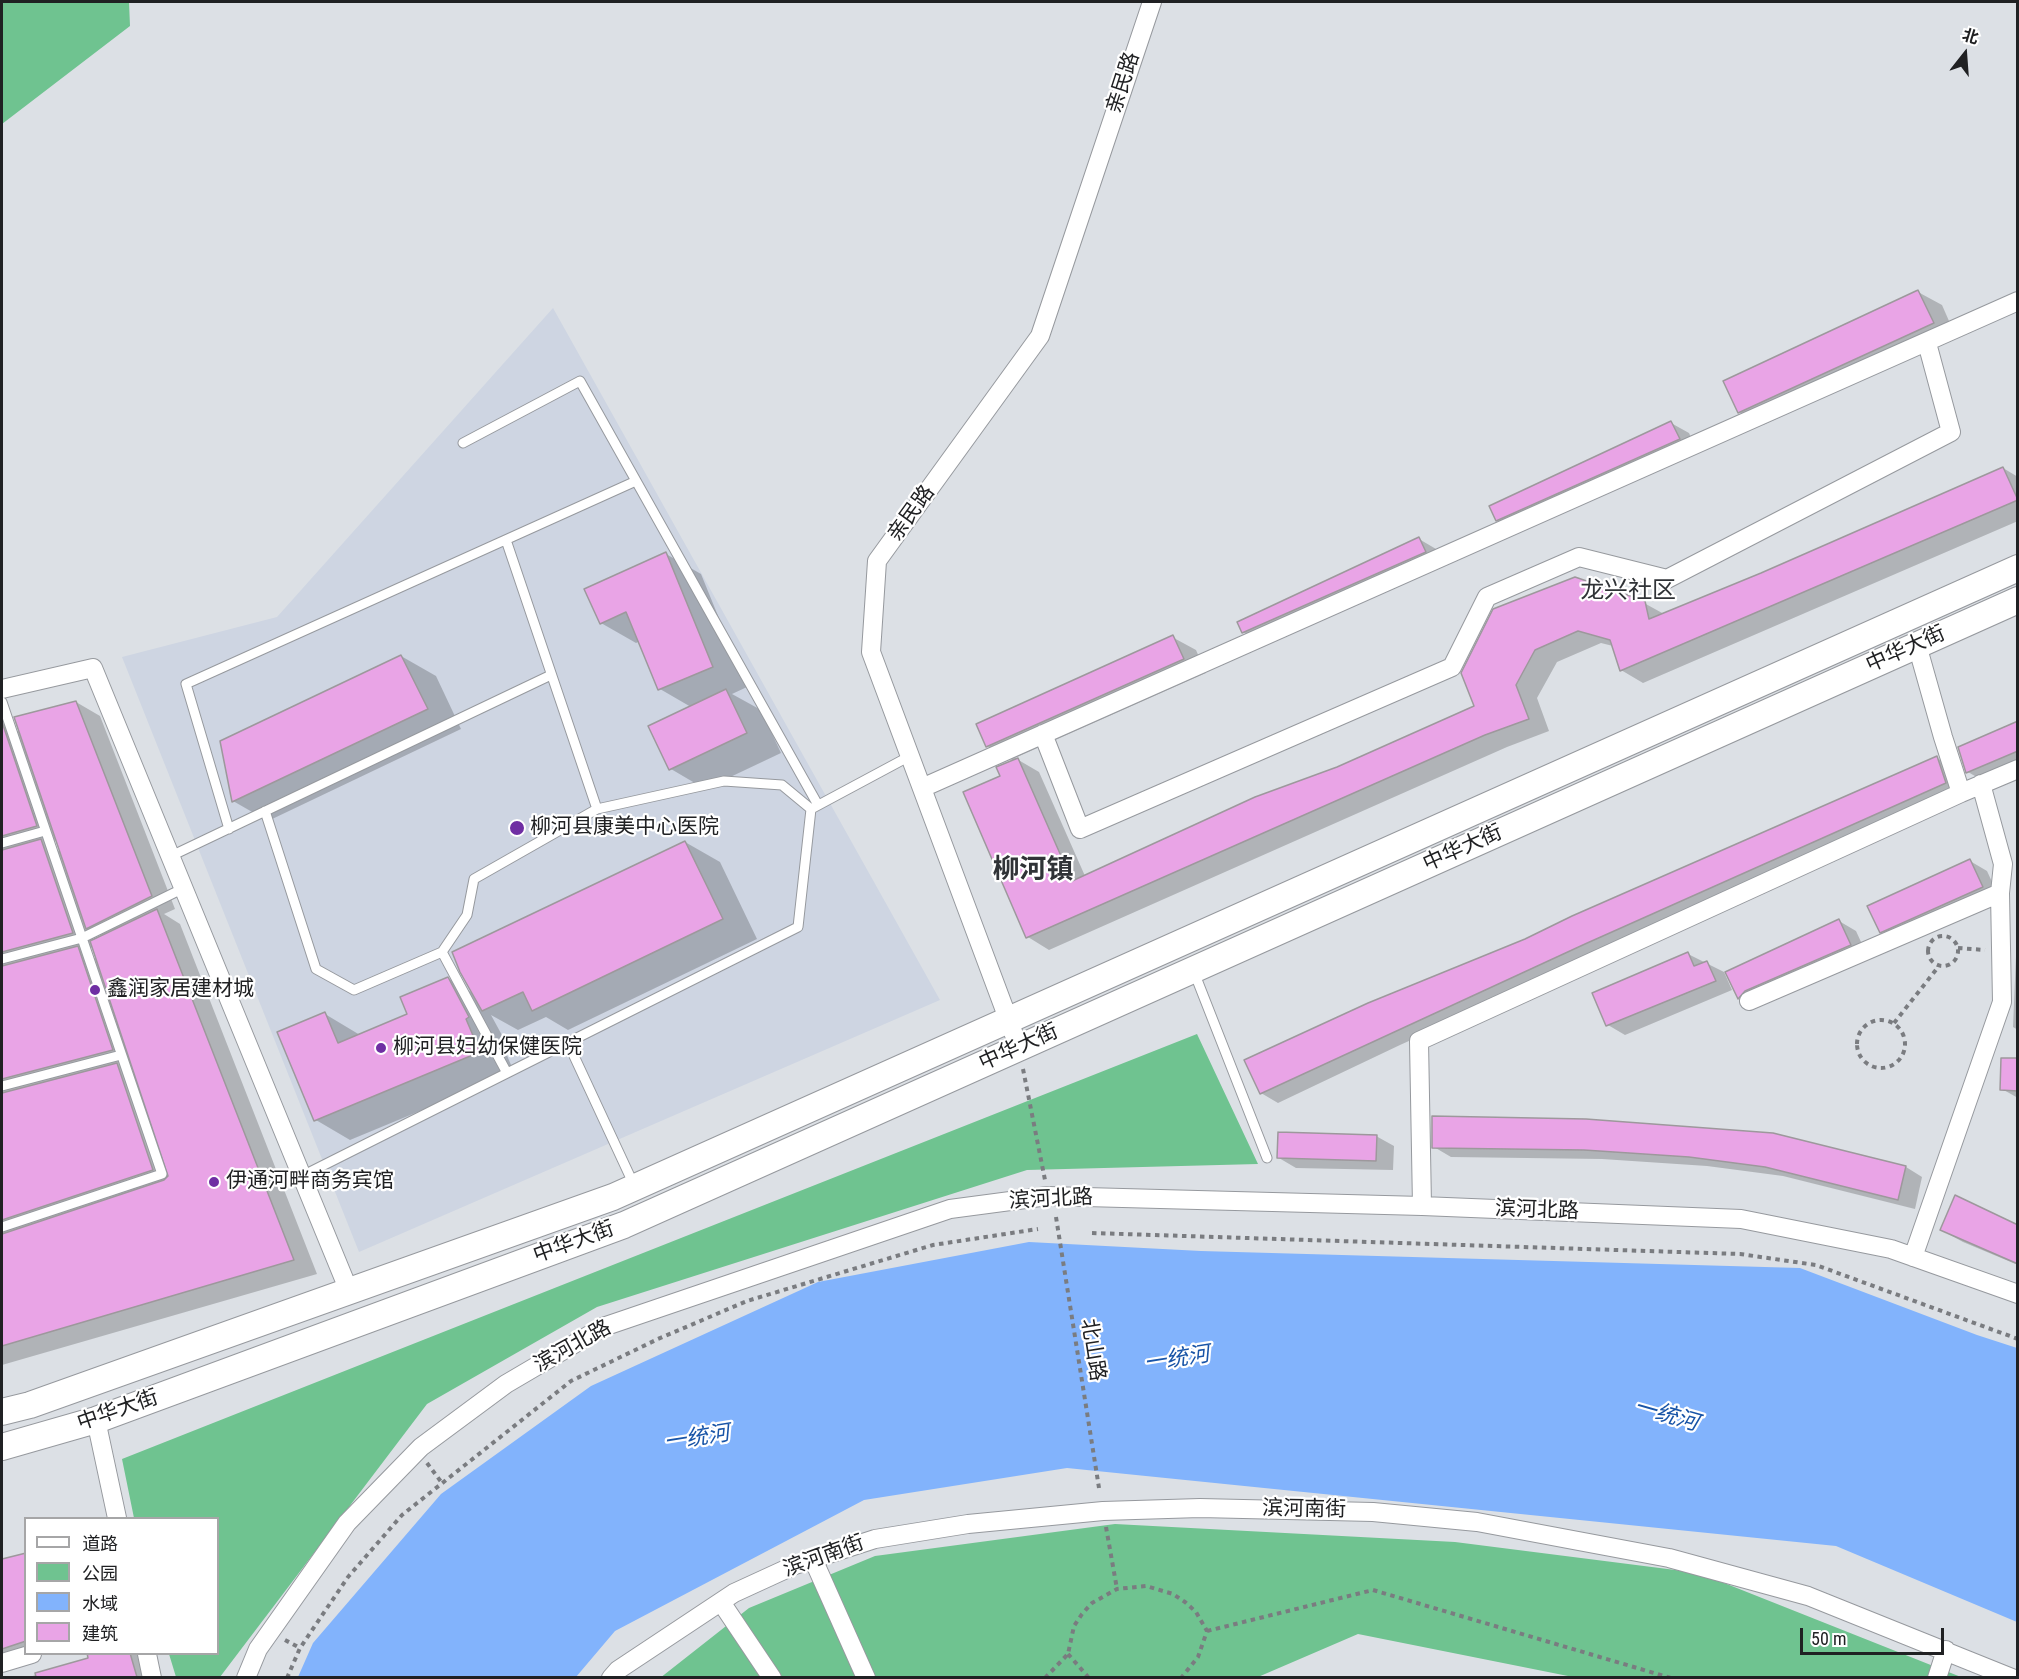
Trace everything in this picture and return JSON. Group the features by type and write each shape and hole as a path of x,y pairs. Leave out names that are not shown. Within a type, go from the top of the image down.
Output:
{"main road":[{"name":"中华大街","path":"2,1412 30,1405 635,1188 2018,568"},
{"name":"中华大街","path":"2,1447 96,1420 624,1225 2018,600"}],"street":[{"name":"亲民路","path":"1019,1048 871,652 877,561 1040,336 1152,2"},
{"path":"922,788 2018,301"},
{"path":"1043,734 1080,829 1452,667 1487,597 1579,557 1667,579 1951,432 1927,343"},
{"path":"1917,645 1961,793"},
{"path":"2,689 93,668 349,1291"},
{"path":"1422,1206 1419,1041 2018,769"},
{"path":"1913,1257 2010,1003 2001,952 2009,923 2000,893 2003,864 1981,784"},
{"path":"1749,1001 2000,893"},
{"name":"滨河北路","path":"246,1677 258,1649 347,1523 421,1447 506,1384 603,1327 950,1209 1048,1196 1422,1206 1741,1219 1891,1249 2018,1294"},
{"path":"96,1420 117,1517"},
{"name":"滨河南街","path":"611,1677 618,1670 734,1593 813,1559 874,1539 968,1524 1103,1511 1200,1508 1373,1512 1477,1522 1669,1558 1809,1596 2012,1677"},
{"path":"813,1559 866,1677"},
{"path":"721,1602 772,1677"},
{"path":"1937,1677 1946,1650"},
{"path":"2,1663 26,1655"},
{"path":"147,1655 152,1677"}],"lane":[{"path":"302,1176 798,927 814,807 580,381 463,443"},
{"path":"229,829 186,684 636,481"},
{"path":"506,540 597,809"},
{"path":"171,856 551,675"},
{"path":"2,702 162,1174 2,1227"},
{"path":"814,807 910,756"},
{"path":"265,812 316,969 354,990 442,952 467,915 474,879 597,809 724,781 782,785 814,807"},
{"path":"2,843 45,831"},
{"path":"2,959 82,938 184,888"},
{"path":"442,952 507,1073"},
{"path":"1193,970 1267,1158"},
{"path":"567,1043 635,1188"},
{"path":"2,1086 121,1055"}],"path":[{"path":"1941,936 1955,941 1958,948 1958,956 1947,966 1939,966 1928,954 1929,946 1934,939 1941,936"},
{"path":"1958,948 2001,952"},
{"path":"1894,1023 1939,966"},
{"path":"1883,1019 1894,1023 1902,1030 1905,1039 1905,1050 1901,1059 1883,1068 1873,1067 1863,1061 1857,1051 1857,1039 1862,1028 1871,1021 1883,1019"},
{"name":"北山路","path":"1019,1048 1048,1196 1056,1217 1099,1488"},
{"path":"287,1677 300,1648 348,1576 402,1515 571,1382 658,1339 747,1300 933,1245 1038,1229"},
{"path":"1092,1233 1740,1254 1816,1265 2018,1339"},
{"path":"427,1462 442,1483"},
{"path":"1103,1511 1117,1589"},
{"path":"1045,1677 1068,1654 1074,1626 1082,1614 1104,1595 1117,1589 1146,1586 1173,1594 1196,1612 1206,1631 1198,1657 1181,1677"},
{"path":"1206,1631 1373,1590 1671,1677"},
{"path":"282,1638 300,1648"},
{"path":"1068,1654 1089,1677"}],"shaded area":[{"name":"柳河县康美中心医院","path":"553,308 940,1000 359,1252 122,657 277,617"}],"green space":[{"path":"2,2 129,2 130,26 2,124"},
{"path":"1197,1034 1258,1164 1027,1170 597,1307 427,1404 220,1677 176,1677 169,1655 219,1655 219,1517 134,1517 122,1459"},
{"path":"1115,1524 1455,1542 1699,1573 1961,1677 1573,1677 1358,1634 1258,1677 660,1678 749,1608 875,1556"}],"water":[{"name":"一统河","path":"1029,1242 1201,1251 1800,1268 2017,1348 2017,1622 1836,1546 1067,1468 864,1500 615,1631 576,1677 298,1677 313,1643 441,1494 591,1386 818,1282"}],"building":[{"path":"1918,290 1934,323 1738,413 1723,381"},
{"path":"1671,421 1680,439 1496,521 1489,506"},
{"path":"2003,467 2018,500 1620,671 1610,640 1578,631 1535,650 1516,685 1529,719 1485,735 1026,938 963,792 1000,776 996,767 1018,758 1072,881 1255,797 1337,767 1474,706 1461,673 1493,609 1575,577 1645,601 1649,619 1761,573"},
{"path":"1419,537 1426,552 1242,633 1237,622"},
{"path":"666,552 713,667 658,690 626,612 600,624 584,589"},
{"path":"1173,635 1184,659 986,747 976,724"},
{"path":"401,655 428,709 232,802 220,741"},
{"path":"726,689 747,733 669,770 648,726"},
{"path":"76,701 152,896 86,929 14,717"},
{"path":"2018,721 2018,751 1966,773 1958,747"},
{"path":"2,722 37,826 2,836"},
{"path":"1937,756 1946,783 1585,944 1260,1094 1244,1060 1368,1003 1525,939 1572,916"},
{"path":"41,839 73,933 2,952 2,850"},
{"path":"685,841 723,919 532,1011 523,992 482,1011 460,972 452,952"},
{"path":"1970,859 1983,887 1880,933 1867,906"},
{"path":"157,909 294,1260 2,1346 2,1234 164,1180 168,1176 90,941"},
{"path":"1839,919 1851,945 1745,991 1738,999 1725,972"},
{"path":"78,946 113,1050 2,1079 2,966"},
{"path":"1688,952 1694,966 1707,961 1716,981 1606,1026 1592,993"},
{"name":"柳河县妇幼保健医院","path":"448,977 469,1017 466,1019 480,1052 314,1121 277,1032 325,1012 338,1043 407,1014 400,997"},
{"path":"2001,1058 2018,1058 2018,1091 2000,1090"},
{"path":"117,1063 153,1170 2,1220 2,1093"},
{"path":"1432,1116 1586,1119 1773,1133 1906,1166 1898,1200 1765,1167 1689,1157 1584,1150 1432,1148"},
{"path":"1278,1132 1377,1135 1376,1161 1277,1158"},
{"path":"1955,1195 2018,1225 2018,1264 1940,1230"},
{"path":"24,1554 24,1642 2,1649 2,1559"},
{"path":"87,1655 131,1655 137,1677 36,1677 35,1673 88,1658"}],"place":[{"name":"柳河县康美中心医院","path":"517,828"},
{"name":"鑫润家居建材城","path":"95,990"},
{"name":"柳河县妇幼保健医院","path":"381,1048"},
{"name":"伊通河畔商务宾馆","path":"214,1182"}],"district":[{"name":"龙兴社区","path":"1628,592"},
{"name":"柳河镇","path":"1033,871"}]}
